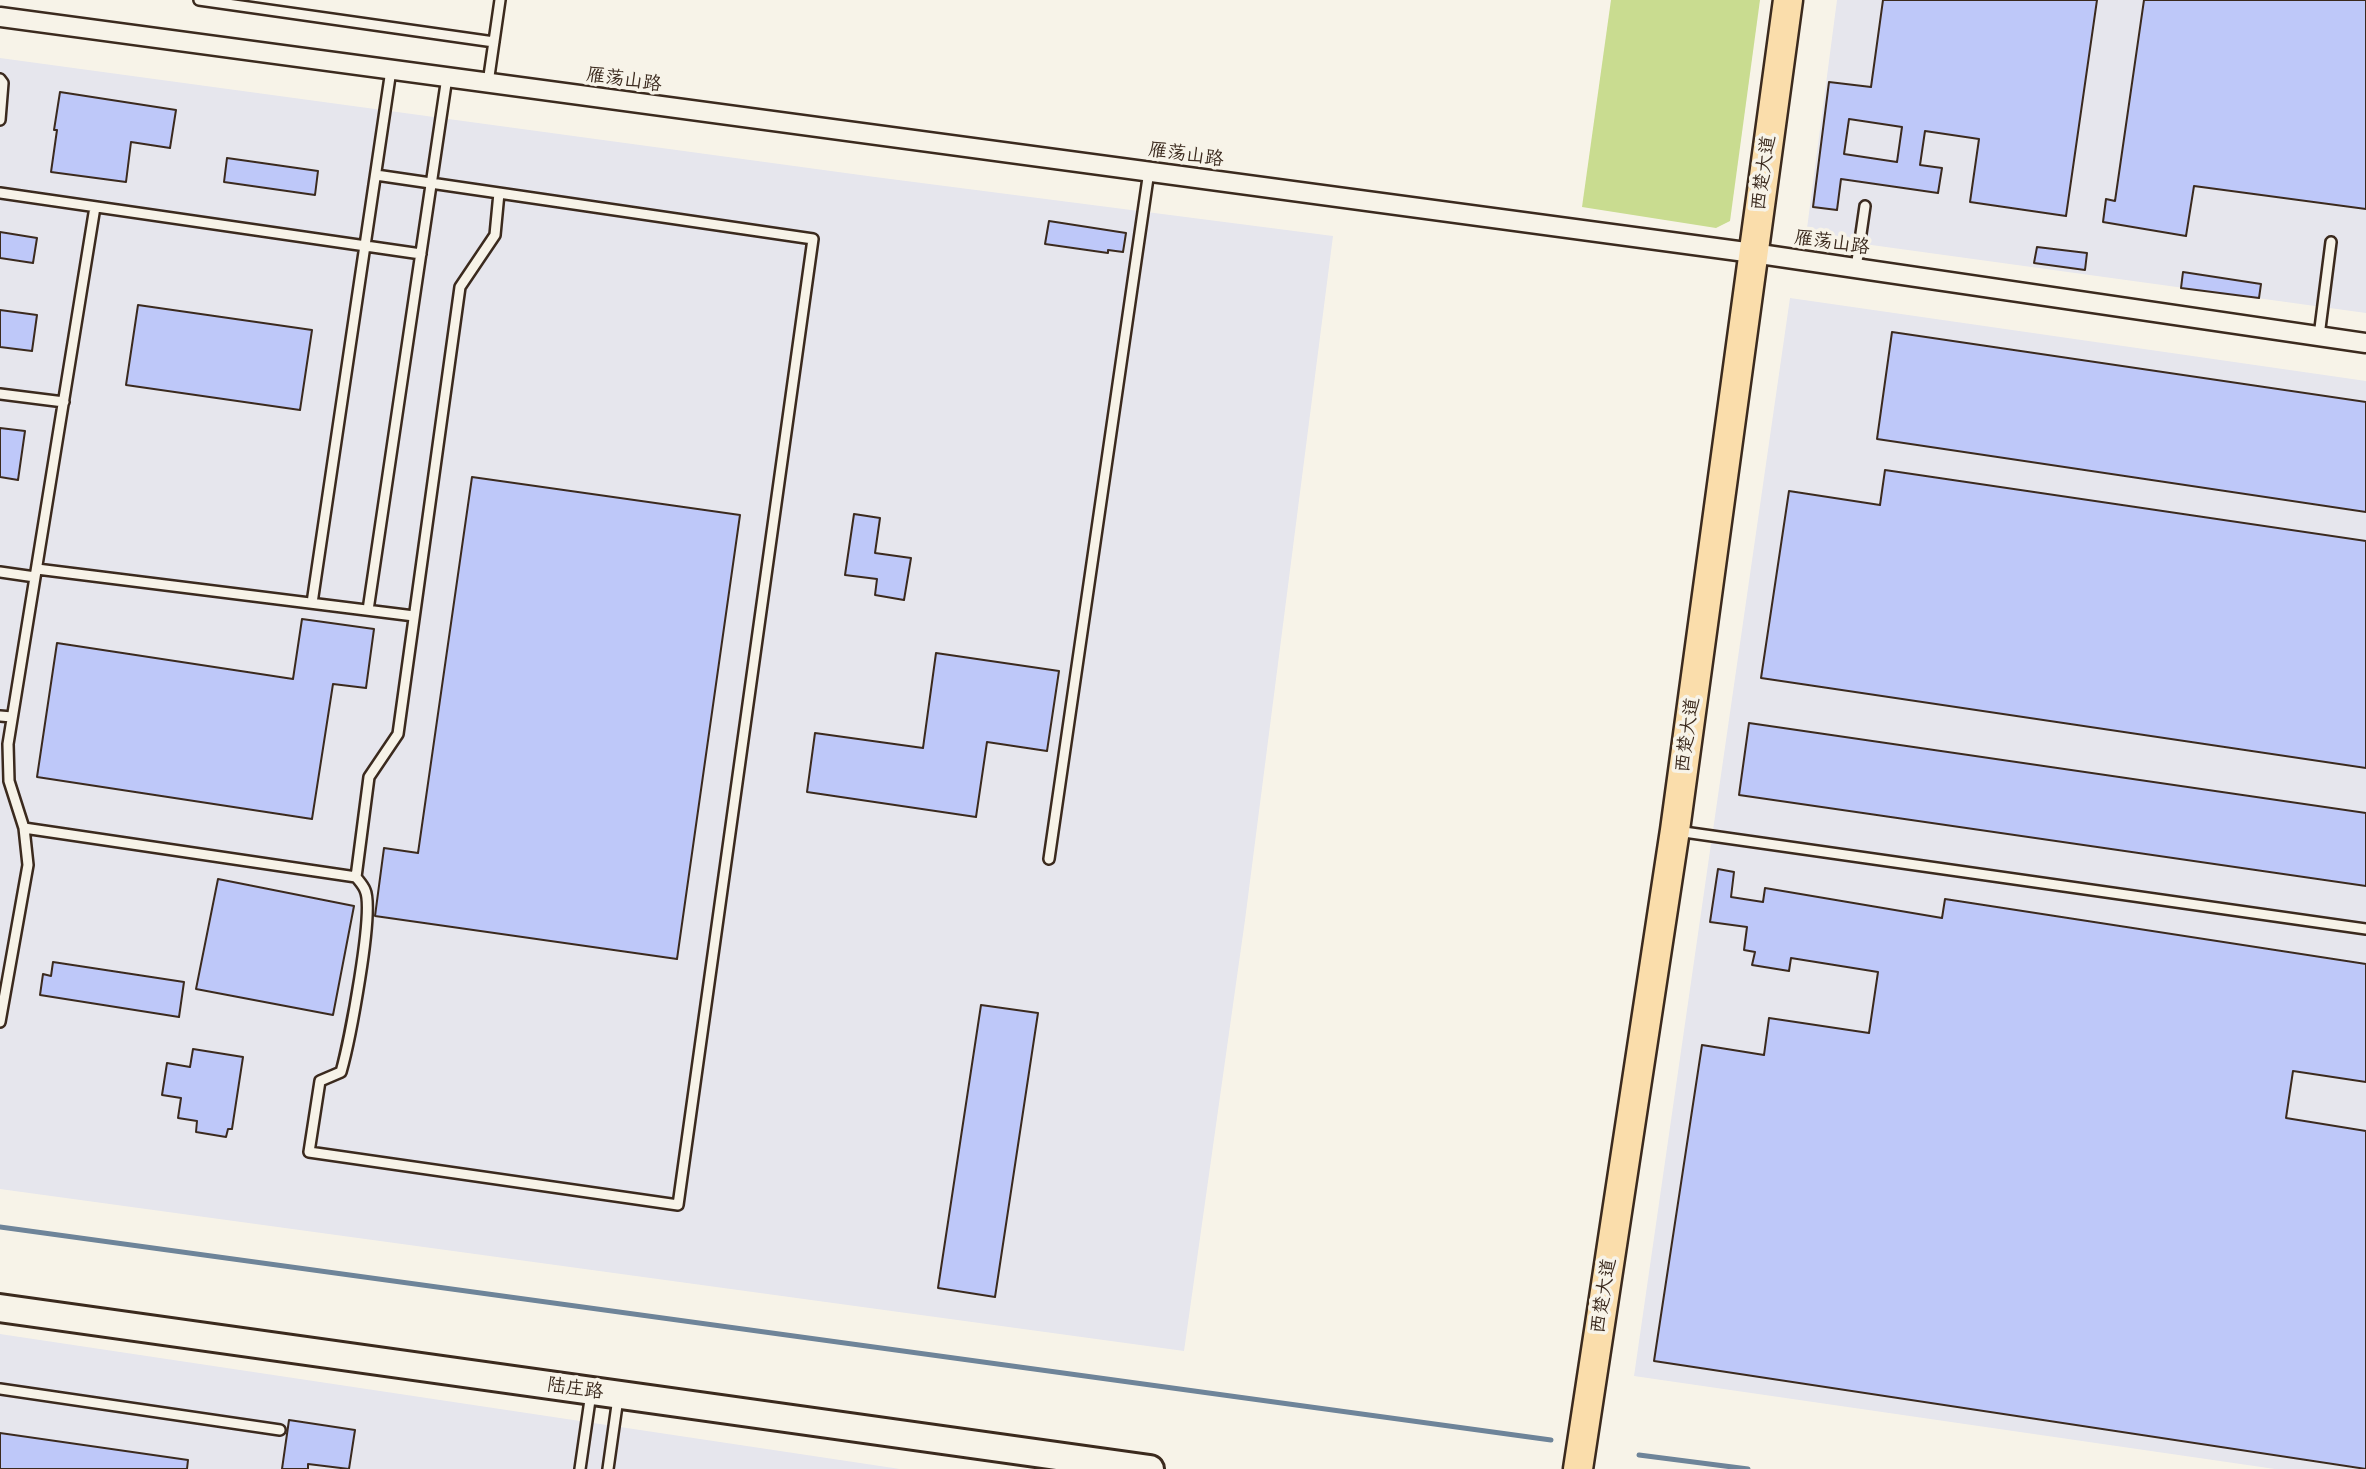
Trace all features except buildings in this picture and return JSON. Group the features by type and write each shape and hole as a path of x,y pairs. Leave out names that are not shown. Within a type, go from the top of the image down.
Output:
{"main road":[{"name":"西楚大道","path":"1578,1469 1675,830 1788,0"}],"street":[{"name":"雁荡山路","path":"0,17 1753,253 2366,343"},
{"name":"陆庄路","path":"0,1308 1150,1469"}],"lane":[{"path":"199,0 494,42"},
{"path":"488,83 500,0"},
{"path":"312,603 391,70"},
{"path":"368,610 447,77"},
{"path":"0,79 3,83 0,120"},
{"path":"1049,859 1149,171"},
{"path":"376,175 431,183 813,239 678,1205 309,1152 320,1081 341,1072 348,1046 366,931 366,891 356,877 369,777 398,734 460,288 495,235 499,193"},
{"path":"0,193 421,254"},
{"path":"1856,268 1865,206"},
{"path":"0,1022 28,865 24,828 9,781 8,744 95,207"},
{"path":"2319,336 2331,242"},
{"path":"0,394 64,402"},
{"path":"0,572 36,573 414,616"},
{"path":"0,716 12,717"},
{"path":"24,828 356,877"},
{"path":"1675,830 2366,929"},
{"path":"0,1389 280,1430"},
{"path":"580,1469 591,1391"},
{"path":"608,1469 619,1396"}],"shaded area":[{"path":"1837,0 2366,0 2366,313 1806,236"},
{"path":"0,58 875,177 1333,236 1245,920 1184,1351 0,1189"},
{"path":"1790,298 2366,381 2366,1469 2275,1469 1634,1376"},
{"path":"0,1334 900,1469 0,1469"}],"green space":[{"path":"1611,0 1760,0 1730,221 1716,228 1582,207"}],"waterway":[{"path":"0,1227 1551,1440"},
{"path":"1639,1455 1748,1469"}]}
